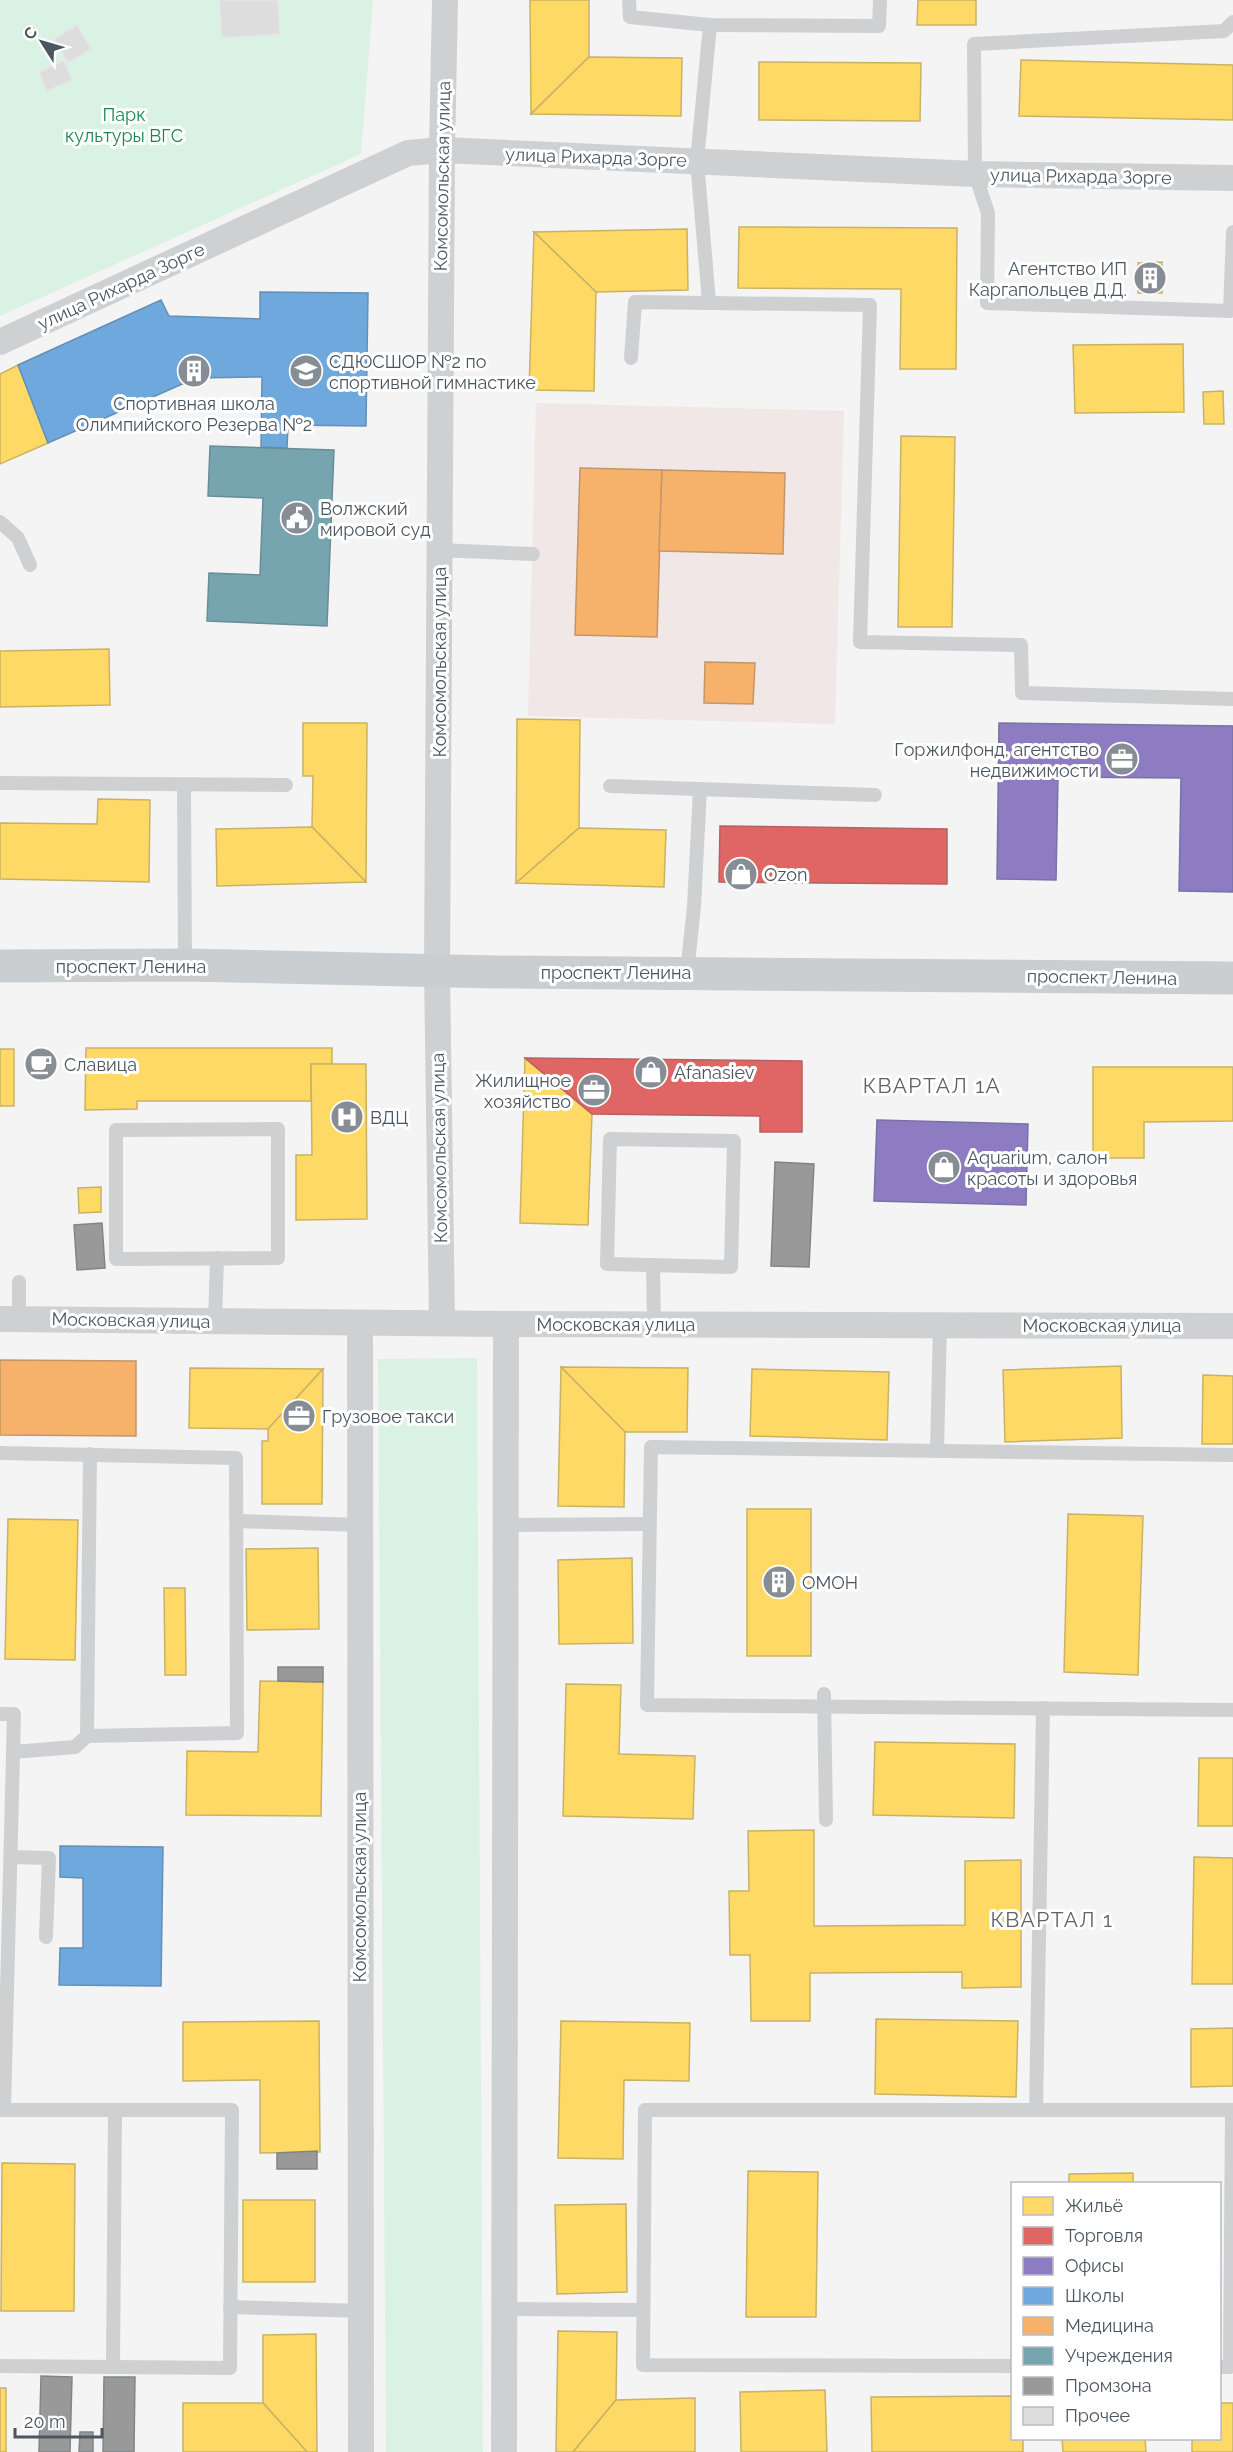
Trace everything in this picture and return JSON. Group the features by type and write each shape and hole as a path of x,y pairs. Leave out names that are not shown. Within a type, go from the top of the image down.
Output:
{"main road":[{"name":"проспект Ленина","path":"0,966 185,965 1233,978"}],"street":[{"name":"Комсомольская улица","path":"442,1323 436,969 445,0"},
{"name":"улица Рихарда Зорге","path":"0,342 408,153 442,150 975,174 1233,177"},
{"name":"Московская улица","path":"9,1319 506,1324 1233,1326"},
{"name":"Комсомольская улица","path":"360,1323 358,1525 361,2452"},
{"path":"504,2452 506,1324"}],"lane":[{"path":"629,0 630,17 710,25 879,26 880,0"},
{"path":"1233,22 1224,32 974,44 975,174 988,213 987,303 1230,311 1233,232"},
{"path":"709,302 697,161 710,25"},
{"path":"632,358 635,302 870,305 860,642 1021,645 1022,693 1233,699"},
{"path":"0,522 18,538 30,565"},
{"path":"439,550 533,554"},
{"path":"0,783 286,785"},
{"path":"184,785 185,965"},
{"path":"610,786 875,795"},
{"path":"687,973 694,906 700,789"},
{"path":"278,1129 278,1258 217,1258 116,1259 116,1130 278,1129"},
{"path":"610,1138 734,1141 731,1267 653,1265 607,1264 610,1138"},
{"path":"215,1322 217,1258"},
{"path":"653,1265 654,1324"},
{"path":"9,1319 19,1282"},
{"path":"937,1451 940,1325"},
{"path":"1233,1455 651,1447 648,1524 647,1705 824,1701 1043,1708 1233,1710"},
{"path":"0,1453 236,1458 237,1733 87,1736 75,1747 13,1752"},
{"path":"87,1736 90,1454"},
{"path":"237,1521 358,1525"},
{"path":"506,1525 648,1524"},
{"path":"824,1701 826,1820"},
{"path":"1036,2110 1043,1708"},
{"path":"0,1714 14,1714 2,2110 232,2110 230,2368 0,2366"},
{"path":"11,1857 49,1858 46,1937"},
{"path":"113,2367 115,2110"},
{"path":"1011,2366 643,2365 645,2110 1232,2110 1233,2313 1230,2367 1221,2367"},
{"path":"230,2307 361,2311"},
{"path":"504,2309 643,2310"}],"shaded area":[{"path":"536,403 844,411 835,724 528,716"}],"green space":[{"name":"Парк культуры ВГС","path":"0,0 373,0 361,154 0,316"},
{"path":"477,1358 483,2452 386,2452 378,1359"}],"building: Жильё":[{"path":"530,0 589,0 589,57 531,114"},
{"path":"918,0 976,0 976,25 917,25"},
{"path":"589,57 682,58 681,116 531,114"},
{"path":"1021,60 1233,65 1233,120 1019,116"},
{"path":"759,62 921,63 920,121 759,120"},
{"path":"739,227 957,228 956,369 900,369 901,289 738,288"},
{"path":"687,229 688,290 596,292 534,232"},
{"path":"534,232 596,292 594,391 529,390"},
{"name":"Агентство ИП Каргапольцев Д.Д.","path":"1162,262 1162,293 1138,293 1138,263"},
{"path":"1183,344 1184,412 1075,413 1073,345"},
{"path":"18,365 48,443 0,464 0,374"},
{"path":"1223,391 1224,424 1204,424 1203,392"},
{"path":"901,436 955,437 952,627 898,627"},
{"path":"109,649 110,705 0,707 0,651"},
{"path":"517,719 580,720 579,828 516,883"},
{"path":"303,723 367,723 366,882 312,827 313,776 303,776"},
{"path":"98,799 150,800 149,882 0,879 0,823 97,824"},
{"path":"312,827 366,882 217,886 216,829"},
{"path":"579,828 666,830 664,887 516,883"},
{"path":"86,1048 332,1048 332,1064 311,1064 311,1101 137,1101 137,1109 85,1110"},
{"path":"0,1049 14,1049 14,1106 0,1106"},
{"path":"525,1058 592,1114 588,1225 520,1223"},
{"path":"311,1064 366,1064 367,1219 296,1220 296,1155 312,1155"},
{"path":"1093,1067 1233,1067 1233,1121 1144,1122 1144,1158 1093,1158"},
{"path":"101,1187 101,1212 79,1213 78,1188"},
{"path":"1121,1366 1122,1438 1005,1442 1003,1370"},
{"path":"561,1367 688,1368 687,1432 625,1432"},
{"path":"561,1367 625,1432 624,1507 558,1506"},
{"path":"190,1368 323,1369 268,1429 189,1428"},
{"path":"323,1369 322,1504 262,1504 262,1441 268,1441 268,1429"},
{"path":"752,1369 889,1372 887,1440 750,1436"},
{"path":"1203,1375 1233,1376 1233,1444 1202,1444"},
{"name":"ОМОН","path":"747,1509 811,1509 811,1656 747,1656"},
{"path":"1068,1514 1143,1516 1138,1675 1064,1672"},
{"path":"8,1519 78,1520 75,1660 5,1659"},
{"path":"318,1548 319,1629 247,1630 246,1549"},
{"path":"632,1558 633,1643 559,1644 558,1560"},
{"path":"164,1588 185,1588 186,1675 165,1675"},
{"path":"260,1681 323,1682 321,1816 186,1815 187,1751 258,1752"},
{"path":"566,1684 621,1685 619,1754 695,1756 693,1819 563,1816"},
{"path":"875,1742 1015,1744 1014,1818 873,1815"},
{"path":"1199,1758 1233,1758 1233,1826 1198,1826"},
{"path":"814,1830 814,1926 965,1925 965,1861 1021,1860 1021,1987 962,1988 962,1972 810,1973 810,2021 751,2021 750,1955 730,1955 729,1891 749,1891 748,1831"},
{"path":"1194,1857 1233,1858 1233,1984 1192,1984"},
{"path":"876,2019 1018,2021 1016,2097 875,2094"},
{"path":"319,2021 320,2152 260,2153 260,2080 183,2081 183,2022"},
{"path":"561,2021 690,2023 689,2081 624,2080 623,2159 558,2158"},
{"path":"1233,2028 1233,2086 1191,2087 1191,2029"},
{"path":"2,2163 75,2164 74,2311 1,2311"},
{"path":"748,2171 818,2172 816,2317 746,2317"},
{"path":"1133,2173 1133,2182 1069,2182 1069,2174"},
{"path":"243,2200 315,2200 315,2282 243,2282"},
{"path":"626,2204 627,2292 557,2294 555,2205"},
{"path":"558,2331 617,2332 616,2400 573,2452 556,2452"},
{"path":"316,2334 317,2452 307,2452 263,2403 263,2335"},
{"path":"0,2388 6,2388 6,2452 0,2452"},
{"path":"825,2390 827,2452 741,2452 740,2392"},
{"path":"1011,2396 1011,2440 1023,2440 1023,2452 872,2452 871,2397"},
{"path":"695,2398 695,2452 573,2452 616,2400"},
{"path":"183,2403 263,2403 307,2452 183,2452"},
{"path":"1221,2403 1233,2403 1233,2452 1192,2452 1192,2440 1221,2440"},
{"path":"1062,2440 1145,2440 1146,2452 1063,2452"}],"building: Торговля":[{"path":"720,826 947,829 947,884 719,882"},
{"name":"Славица","path":"52,1053 53,1074 31,1075 30,1054"},
{"path":"525,1058 802,1061 802,1132 760,1132 760,1116 592,1114"}],"building: Офисы":[{"path":"999,723 1233,726 1233,892 1179,891 1181,778 1058,777 1056,880 997,879"},
{"path":"877,1120 1028,1124 1026,1205 874,1201"}],"building: Школы":[{"name":"Спортивная школа Олимпийского Резерва №2","path":"260,292 368,293 366,426 288,425 287,448 261,447 262,377 196,378 48,443 18,365 161,300 169,316 260,319"},
{"path":"60,1846 163,1847 161,1986 59,1985 60,1948 83,1948 83,1878 60,1877"}],"building: Медицина":[{"path":"580,468 662,470 657,637 575,635"},
{"path":"662,470 785,473 783,554 659,551"},
{"path":"705,662 755,663 753,704 704,703"},
{"path":"0,1360 136,1361 136,1436 0,1435"}],"building: Учреждения":[{"name":"Волжский мировой суд","path":"210,446 334,450 327,626 207,621 209,573 260,575 263,498 208,496"}],"building: Промзона":[{"path":"775,1162 814,1164 809,1267 771,1266"},
{"path":"102,1223 105,1268 77,1270 74,1225"},
{"path":"278,1667 323,1667 323,1682 278,1681"},
{"path":"317,2151 317,2169 277,2169 277,2153"},
{"path":"41,2376 72,2377 70,2452 39,2452"},
{"path":"104,2377 135,2377 134,2452 103,2452"},
{"path":"80,2432 93,2432 93,2452 79,2452"}],"building: Прочее":[{"path":"219,0 278,0 280,34 222,38"},
{"path":"77,25 91,49 68,63 54,39"},
{"path":"64,61 72,80 47,91 39,72"}],"place":[{"name":"Агентство ИП Каргапольцев Д.Д.","path":"1150,278"},
{"name":"Спортивная школа Олимпийского Резерва №2","path":"194,371"},
{"name":"СДЮСШОР №2 по спортивной гимнастике","path":"306,371"},
{"name":"Волжский мировой суд","path":"297,518"},
{"name":"Горжилфонд, агентство недвижимости","path":"1122,759"},
{"name":"Ozon","path":"741,874"},
{"name":"Славица","path":"41,1064"},
{"name":"Afanasiev","path":"651,1072"},
{"name":"Жилищное хозяйство","path":"594,1090"},
{"name":"ВДЦ","path":"347,1117"},
{"name":"Aquarium, салон красоты и здоровья","path":"944,1167"},
{"name":"Грузовое такси","path":"299,1416"},
{"name":"ОМОН","path":"779,1582"}],"district":[{"name":"КВАРТАЛ 1А","path":"932,1085"},
{"name":"КВАРТАЛ 1","path":"1052,1919"}]}
